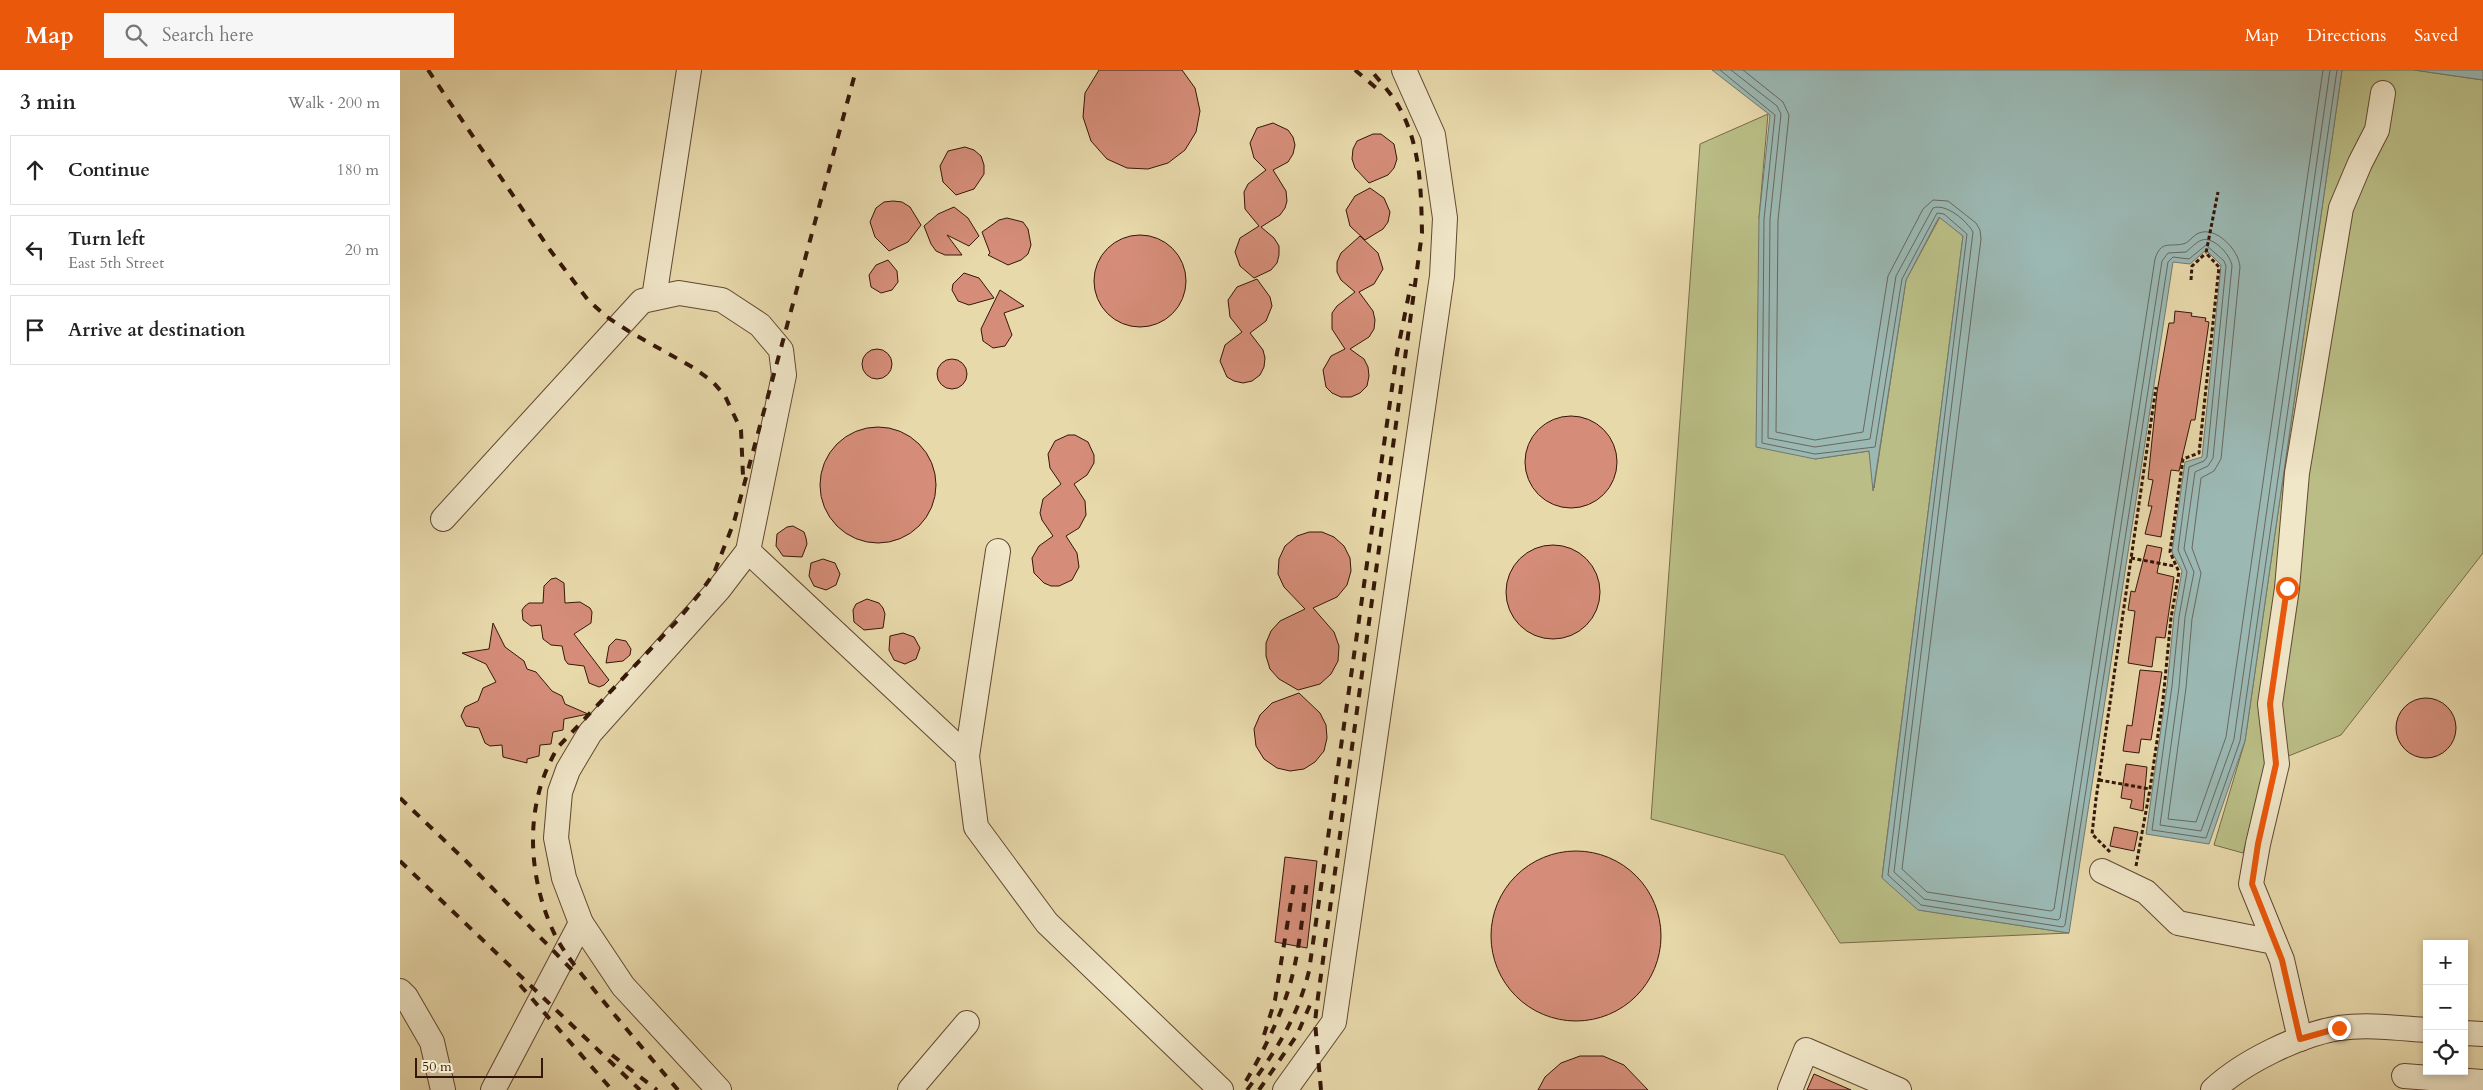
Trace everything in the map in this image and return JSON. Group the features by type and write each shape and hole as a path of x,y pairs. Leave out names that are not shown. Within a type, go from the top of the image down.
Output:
{"street":[{"path":"654,298 689,70"},
{"path":"1285,1090 1334,1022 1442,276 1445,218 1433,135 1404,70"},
{"path":"2300,1039 2282,960 2252,884 2258,844 2276,764 2270,704 2287,588 2297,473 2341,208 2360,163 2378,130 2383,92"},
{"path":"443,519 642,301 679,293 722,300 760,325 781,350 784,375 748,551 719,589 590,733 568,770 560,792 556,838 564,878 581,924 623,986 719,1090"},
{"path":"748,551 967,756"},
{"path":"998,551 967,756 976,827 1047,923 1221,1090"},
{"path":"2116,878 2146,892 2178,923 2274,942"},
{"path":"493,1090 581,924"},
{"path":"400,991 406,997 432,1042 443,1090"},
{"path":"910,1090 967,1023"},
{"path":"2213,1090 2264,1056 2300,1039 2339,1028 2376,1026 2423,1030"},
{"path":"2468,1033 2483,1034"},
{"path":"1790,1090 1806,1050 1899,1090"},
{"path":"2414,1083 2483,1082"}],"path":[{"path":"2191,280 2192,266 2206,253 2218,192"},
{"path":"2116,878 2150,788 2163,700 2171,618 2179,572 2170,552 2182,459 2200,453 2219,267 2206,253"},
{"path":"2116,878 2118,861 2092,834 2156,387"},
{"path":"2131,558 2175,566"},
{"path":"2099,780 2150,788"}],"green space":[{"path":"2342,70 2414,70 2483,80 2483,553 2341,735 2271,763 2243,853 2214,845 2245,741"},
{"path":"1768,114 1759,218 1815,459 1869,451 1874,488 1906,280 1940,217 1963,236 1882,877 1919,910 2069,933 1840,943 1784,855 1651,819 1700,144"}],"water":[{"path":"1712,70 2342,70 2245,741 2209,844 2146,834 2167,686 2174,616 2182,571 2172,552 2185,462 2202,457 2221,265 2206,250 2190,264 2173,262 2069,933 1918,910 1882,878 1963,236 1939,217 1906,280 1873,491 1869,451 1815,459 1756,447 1759,218 1770,115"},
{"path":"2414,70 2483,70 2483,80"}],"building":[{"path":"1099,70 1182,70 1195,88 1200,111 1196,132 1185,150 1168,163 1148,169 1127,168 1107,159 1091,141 1083,117 1085,93"},
{"path":"1273,123 1288,130 1293,137 1295,145 1293,154 1288,162 1273,170 1286,191 1287,201 1285,208 1280,215 1261,227 1274,238 1279,246 1277,263 1271,270 1254,278 1240,266 1235,252 1240,238 1259,226 1245,209 1244,192 1248,184 1266,170 1254,158 1250,143 1257,128"},
{"path":"1373,134 1381,134 1394,144 1397,159 1394,168 1388,175 1369,183 1355,168 1352,159 1353,149 1357,141"},
{"path":"965,147 974,150 981,156 984,174 974,189 956,195 943,182 940,166 948,151"},
{"path":"1370,188 1384,198 1390,212 1388,222 1383,229 1365,240 1350,226 1346,210 1355,196"},
{"path":"884,202 902,202 910,207 921,225 908,242 889,251 875,237 870,222 876,208"},
{"path":"954,207 968,218 979,236 969,246 947,235 962,255 945,255 936,251 924,226 938,214"},
{"path":"1007,218 1023,222 1028,229 1031,245 1028,254 1021,260 1008,265 988,255 990,253 982,232 999,220"},
{"path":"1140,235 1158,238 1173,248 1183,263 1186,281 1183,299 1173,314 1158,324 1140,327 1122,324 1107,314 1097,299 1094,281 1097,263 1107,248 1122,238"},
{"path":"1360,236 1378,253 1383,269 1374,284 1359,292 1373,311 1374,329 1369,337 1350,349 1364,359 1368,367 1367,386 1360,393 1351,397 1341,397 1332,393 1326,387 1323,370 1331,356 1345,349 1332,329 1332,313 1337,306 1355,292 1341,280 1337,272 1337,262 1341,253"},
{"path":"888,260 897,271 898,282 892,290 881,293 871,287 869,275 876,265"},
{"path":"964,273 979,278 994,298 969,305 958,301 952,290 953,284"},
{"path":"1257,279 1270,297 1272,306 1266,321 1250,333 1263,350 1265,358 1264,367 1260,375 1252,381 1243,383 1227,377 1220,361 1225,345 1242,332 1230,317 1228,300 1237,287"},
{"path":"1000,290 1024,306 1004,313 1012,335 1005,346 993,348 983,341 981,329"},
{"path":"2175,311 2192,313 2191,316 2206,318 2205,321 2209,322 2195,420 2191,420 2179,471 2171,470 2161,537 2145,534 2152,506 2148,506 2153,480 2148,479 2157,392 2169,323 2174,323"},
{"path":"877,349 888,353 892,364 888,375 877,379 866,375 862,364 866,353"},
{"path":"952,359 963,363 967,374 963,385 952,389 941,385 937,374 941,363"},
{"path":"1571,416 1588,420 1603,430 1613,445 1617,462 1613,479 1603,494 1588,504 1571,508 1554,504 1539,494 1529,479 1525,462 1529,445 1539,430 1554,420"},
{"path":"878,427 900,431 919,444 932,463 936,485 932,507 919,526 900,539 878,543 856,539 837,526 824,507 820,485 824,463 837,444 856,431"},
{"path":"1068,435 1075,435 1088,442 1094,455 1094,463 1087,475 1074,484 1085,501 1086,515 1079,528 1066,536 1077,553 1079,567 1072,580 1059,586 1051,586 1044,583 1034,573 1032,558 1039,546 1053,536 1042,520 1040,513 1043,499 1061,484 1050,468 1048,454 1055,441"},
{"path":"793,526 804,532 806,538 807,544 802,557 783,556 776,546 777,534 787,527"},
{"path":"1309,532 1322,532 1334,537 1344,546 1350,558 1351,571 1347,585 1337,597 1313,608 1334,632 1339,646 1338,661 1331,674 1320,684 1298,690 1279,679 1270,669 1266,656 1266,643 1271,631 1280,621 1305,609 1284,587 1278,574 1279,559 1285,546 1297,536"},
{"path":"1553,545 1571,548 1586,559 1597,574 1600,592 1597,610 1586,625 1571,636 1553,639 1535,636 1520,625 1509,610 1506,592 1509,574 1520,559 1535,548"},
{"path":"2147,545 2162,548 2157,573 2174,577 2165,638 2156,637 2152,667 2128,663 2135,611 2128,610 2131,591 2135,592"},
{"path":"823,559 835,563 840,574 836,585 826,590 814,586 809,576 811,563"},
{"path":"556,578 564,583 565,603 580,602 590,608 592,612 591,623 574,634 609,680 604,685 599,687 589,683 584,666 568,664 565,660 562,646 551,645 543,639 541,625 531,626 523,620 522,610 525,606 529,603 543,603 544,586 551,579"},
{"path":"867,599 879,603 883,608 885,614 883,628 864,630 854,622 853,610 856,604"},
{"path":"493,623 505,647 524,661 527,669 536,672 552,691 562,696 565,704 588,714 564,719 563,730 553,732 551,744 540,745 539,756 527,759 527,763 503,757 502,745 490,746 485,743 479,728 466,726 461,716 465,707 478,701 483,688 496,682 486,664 462,653 489,649"},
{"path":"903,633 914,637 920,648 916,659 905,664 894,660 889,650 890,636"},
{"path":"616,639 626,641 631,649 630,655 623,661 606,663 609,646"},
{"path":"2140,670 2162,672 2151,740 2141,739 2139,753 2123,751 2127,725 2132,726"},
{"path":"1299,693 1320,713 1326,725 1327,738 1324,751 1315,762 1304,769 1290,771 1277,768 1264,759 1256,746 1254,729 1260,715 1272,703"},
{"path":"2420,698 2432,698 2443,703 2451,711 2456,722 2454,740 2443,753 2432,758 2420,758 2409,753 2401,745 2396,734 2396,722 2401,711 2409,703"},
{"path":"2126,764 2147,767 2143,811 2130,808 2132,800 2121,798"},
{"path":"2114,827 2138,832 2134,851 2110,846"},
{"path":"1576,851 1601,855 1616,861 1630,870 1642,882 1651,896 1657,911 1661,936 1657,961 1651,976 1642,990 1630,1002 1616,1011 1601,1017 1576,1021 1551,1017 1536,1011 1522,1002 1510,990 1501,976 1495,961 1491,936 1495,911 1501,896 1510,882 1522,870 1536,861 1551,855"},
{"path":"1285,857 1317,861 1307,948 1275,942"},
{"path":"1580,1056 1603,1056 1624,1065 1648,1090 1538,1090 1545,1077 1561,1063"},
{"path":"1814,1074 1851,1090 1807,1090"}],"railway":[{"path":"428,70 550,250 588,300 607,317 630,332 694,368 713,382 725,396 741,430 743,476"},
{"path":"678,1090 579,971 555,935 546,913 534,864 533,840 539,791 547,768 559,746 678,620 714,573 734,522 856,70"},
{"path":"1355,70 1381,92"},
{"path":"1321,1090 1315,1022 1317,1004 1422,233 1418,168 1412,137 1396,102 1371,70"},
{"path":"1247,1090 1267,1062 1292,1019 1309,971 1397,353 1411,284"},
{"path":"400,798 466,861 573,971"},
{"path":"400,861 640,1090"},
{"path":"1264,1035 1275,1000 1295,877"},
{"path":"1246,1081 1269,1039 1287,994 1302,924 1307,881"},
{"path":"520,985 612,1090"},
{"path":"1259,1090 1297,1035 1313,998"},
{"path":"612,1055 657,1090"}],"route":[{"path":"2287,588 2270,704 2276,764 2258,844 2252,884 2282,960 2300,1039 2339,1028"}]}
